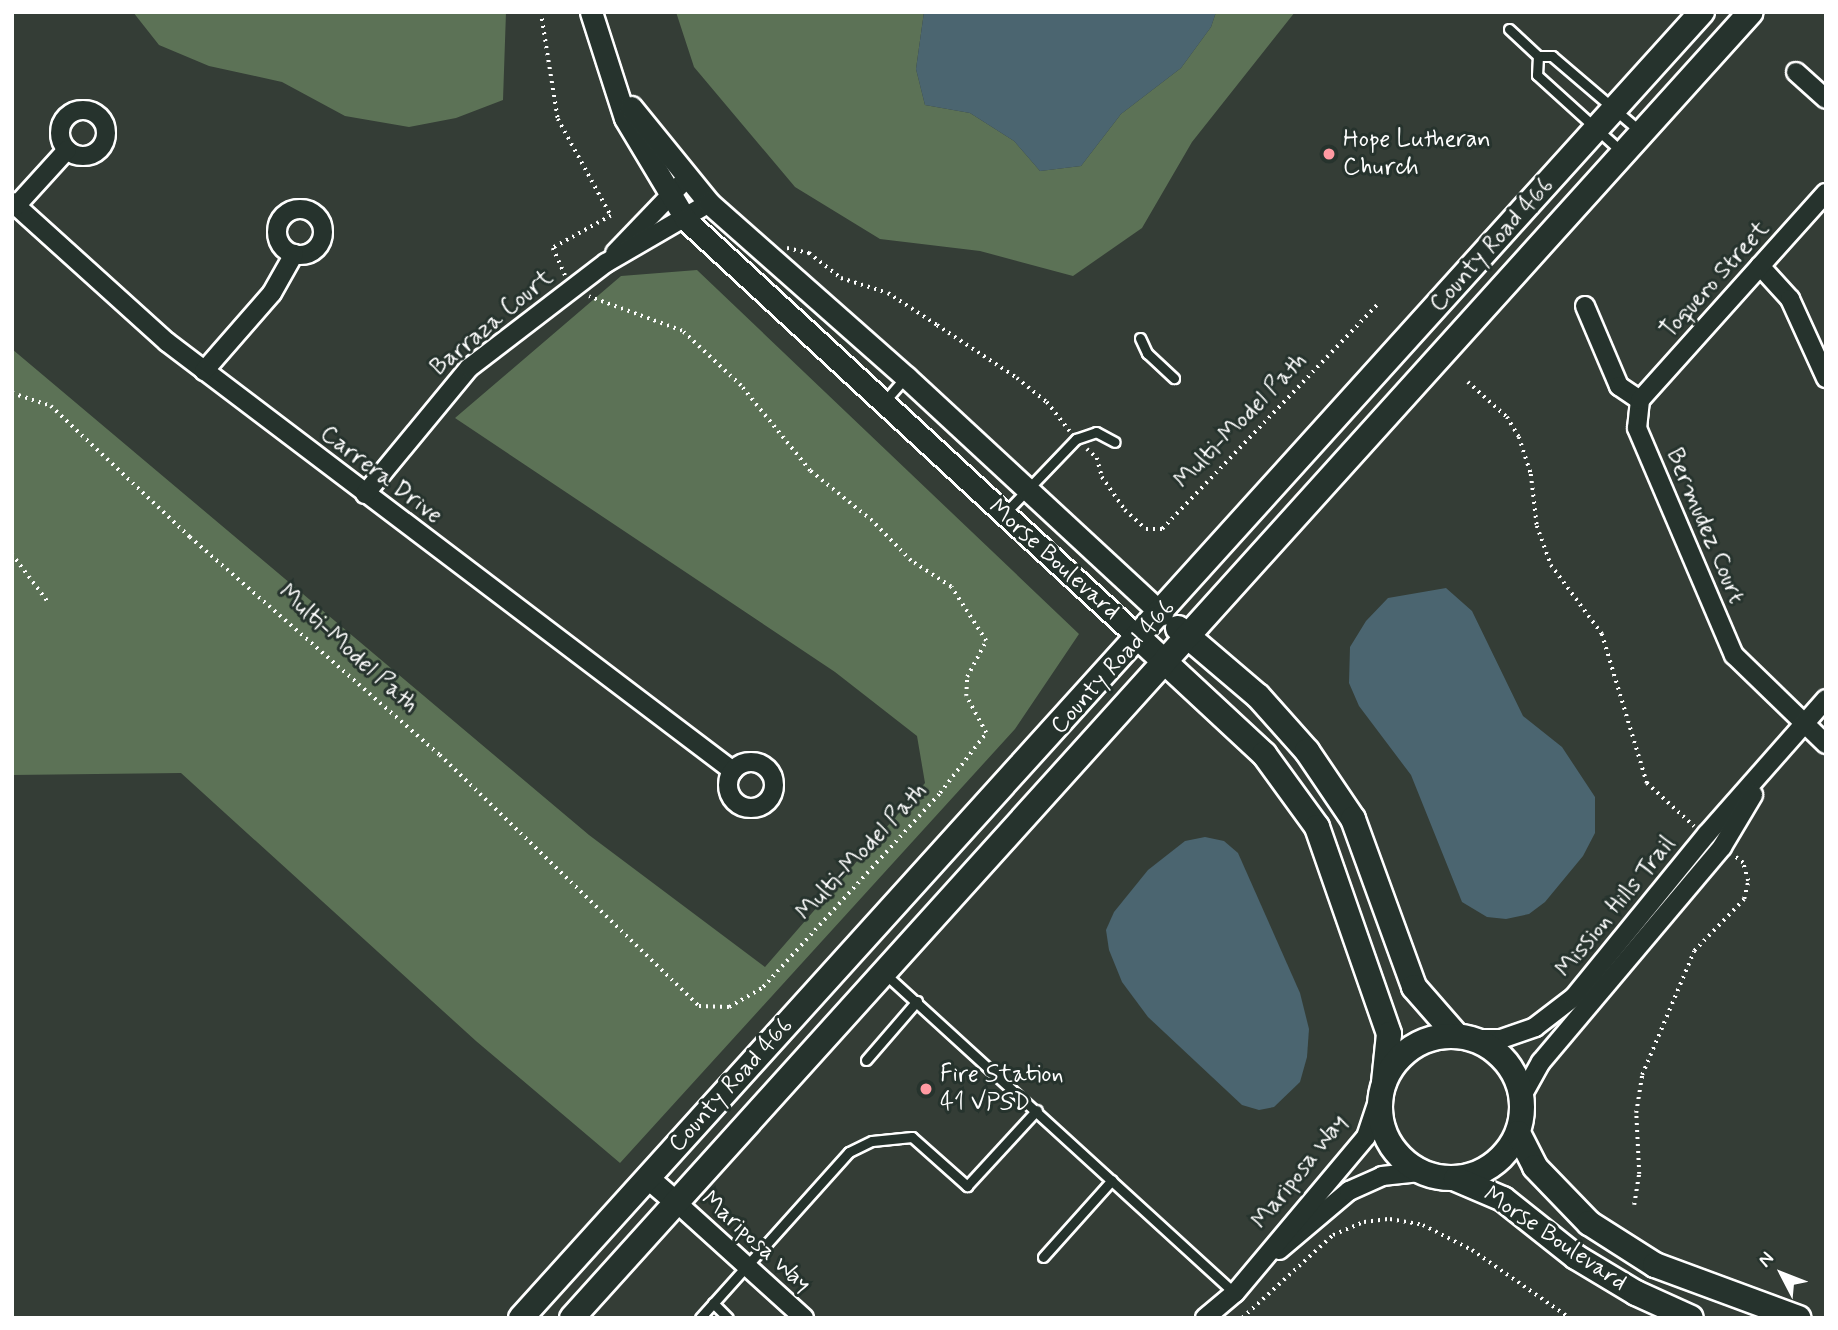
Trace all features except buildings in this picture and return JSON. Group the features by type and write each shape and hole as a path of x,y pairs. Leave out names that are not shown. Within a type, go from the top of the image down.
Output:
{"main road":[{"name":"County Road 466","path":"522,1318 647,1177 1162,614 1702,12"},
{"name":"County Road 466","path":"572,1318 1751,12"},
{"name":"Morse Boulevard","path":"1162,614 1258,696 1307,751 1353,819 1414,987 1465,1037"},
{"name":"Morse Boulevard","path":"1139,638 1264,754 1317,827 1389,1034 1382,1089"},
{"path":"1465,1037 1494,1050 1511,1066 1522,1097 1518,1133 1494,1165 1456,1179 1420,1172 1401,1159 1388,1140 1380,1119 1382,1089 1410,1048 1430,1039 1465,1037"},
{"name":"Morse Boulevard","path":"1518,1133 1535,1167 1589,1223 1655,1265 1798,1318"},
{"name":"Morse Boulevard","path":"1456,1179 1503,1199 1576,1257 1636,1293 1692,1318"}],"street":[{"name":"Morse Boulevard","path":"591,12 621,94 625,118 669,196 687,220 1139,638"},
{"path":"1796,72 1826,99"},
{"name":"Morse Boulevard","path":"621,94 709,203 906,377 1162,614"},
{"path":"14,204 67,150"},
{"name":"Barraza Court","path":"606,263 687,178"},
{"name":"Toquero Street","path":"1640,400 1826,193"},
{"name":"Barraza Court","path":"365,494 469,368 606,263 687,220 709,203"},
{"name":"Carrera Drive","path":"14,204 204,371 733,771"},
{"path":"204,371 272,293 294,254"},
{"path":"1760,267 1790,299 1826,378"},
{"path":"1585,306 1619,386 1640,400"},
{"name":"Bermudez Court","path":"1640,400 1637,428 1734,655 1826,744"},
{"name":"Mission Hills Trail","path":"1465,1037 1500,1039 1535,1027 1574,998 1707,834 1771,765 1826,698"},
{"name":"Mission Hills Trail","path":"1522,1097 1541,1062 1722,847 1771,765"},
{"name":"Mariposa Way","path":"1205,1318 1235,1293 1366,1137 1382,1089"},
{"name":"Mariposa Way","path":"1250,1275 1349,1191 1382,1176 1420,1172"},
{"path":"647,1177 676,1202"},
{"name":"Mariposa Way","path":"676,1202 804,1318"}],"lane":[{"path":"1509,29 1538,56 1552,56 1642,134"},
{"path":"1538,56 1537,75 1624,154"},
{"path":"1140,338 1147,354 1174,378"},
{"path":"883,404 906,377"},
{"path":"1004,514 1076,439 1096,432 1115,442"},
{"path":"883,972 1235,1293"},
{"path":"866,1060 918,1002"},
{"path":"700,1318 849,1152 872,1141 912,1137 967,1186 1037,1110"},
{"path":"1043,1257 1112,1180"},
{"path":"713,1303 728,1318"}],"path":[{"path":"541,12 558,119 611,216 553,248 571,289"},
{"name":"Multi-Model Path","path":"764,252 783,248 808,253 841,278 888,293 1017,378 1047,402 1076,439 1097,457 1102,477 1125,510 1146,529 1162,528 1377,305"},
{"name":"Multi-Model Path","path":"12,393 51,406 190,537 440,755 699,1006 729,1007 763,987 940,793 986,733 966,696 967,677 986,641 951,587 911,561 872,521 810,471 741,386 681,331 571,289"},
{"path":"1468,382 1507,417 1519,437 1531,474 1537,526 1551,565 1602,634 1647,783 1679,817 1707,834"},
{"path":"12,554 48,603"},
{"path":"1634,1205 1639,1174 1636,1113 1653,1040 1694,951 1744,899 1748,881 1743,863 1722,847"},
{"path":"1242,1318 1333,1236 1364,1222 1390,1219 1423,1224 1472,1250 1570,1318"}],"green space":[{"path":"133,12 506,12 503,100 456,118 409,127 345,116 282,82 209,66 159,45"},
{"path":"676,12 924,12 916,69 925,105 970,113 1014,141 1040,171 1081,166 1121,114 1181,68 1211,27 1216,12 1295,12 1192,142 1142,228 1073,276 980,251 880,239 795,187 694,67"},
{"path":"697,270 1079,634 1015,729 620,1163 476,1041 181,773 12,775 12,349 589,835 765,967 925,783 917,736 835,672 455,418 621,276"}],"water":[{"path":"924,12 1216,12 1211,27 1181,68 1121,114 1081,166 1040,171 1014,141 970,113 925,105 916,69"},
{"path":"1446,588 1472,611 1523,716 1562,747 1595,797 1595,833 1583,856 1545,902 1529,914 1506,919 1487,917 1462,902 1411,775 1359,706 1349,683 1350,647 1366,621 1388,598"},
{"path":"1205,837 1224,841 1238,853 1300,993 1309,1029 1307,1057 1300,1082 1274,1107 1259,1110 1242,1105 1148,1017 1122,982 1109,950 1106,930 1114,912 1148,870 1185,841"}],"place":[{"name":"Hope Lutheran Church","path":"1329,154"},
{"name":"Fire Station 41 VPSD","path":"926,1089"}]}
